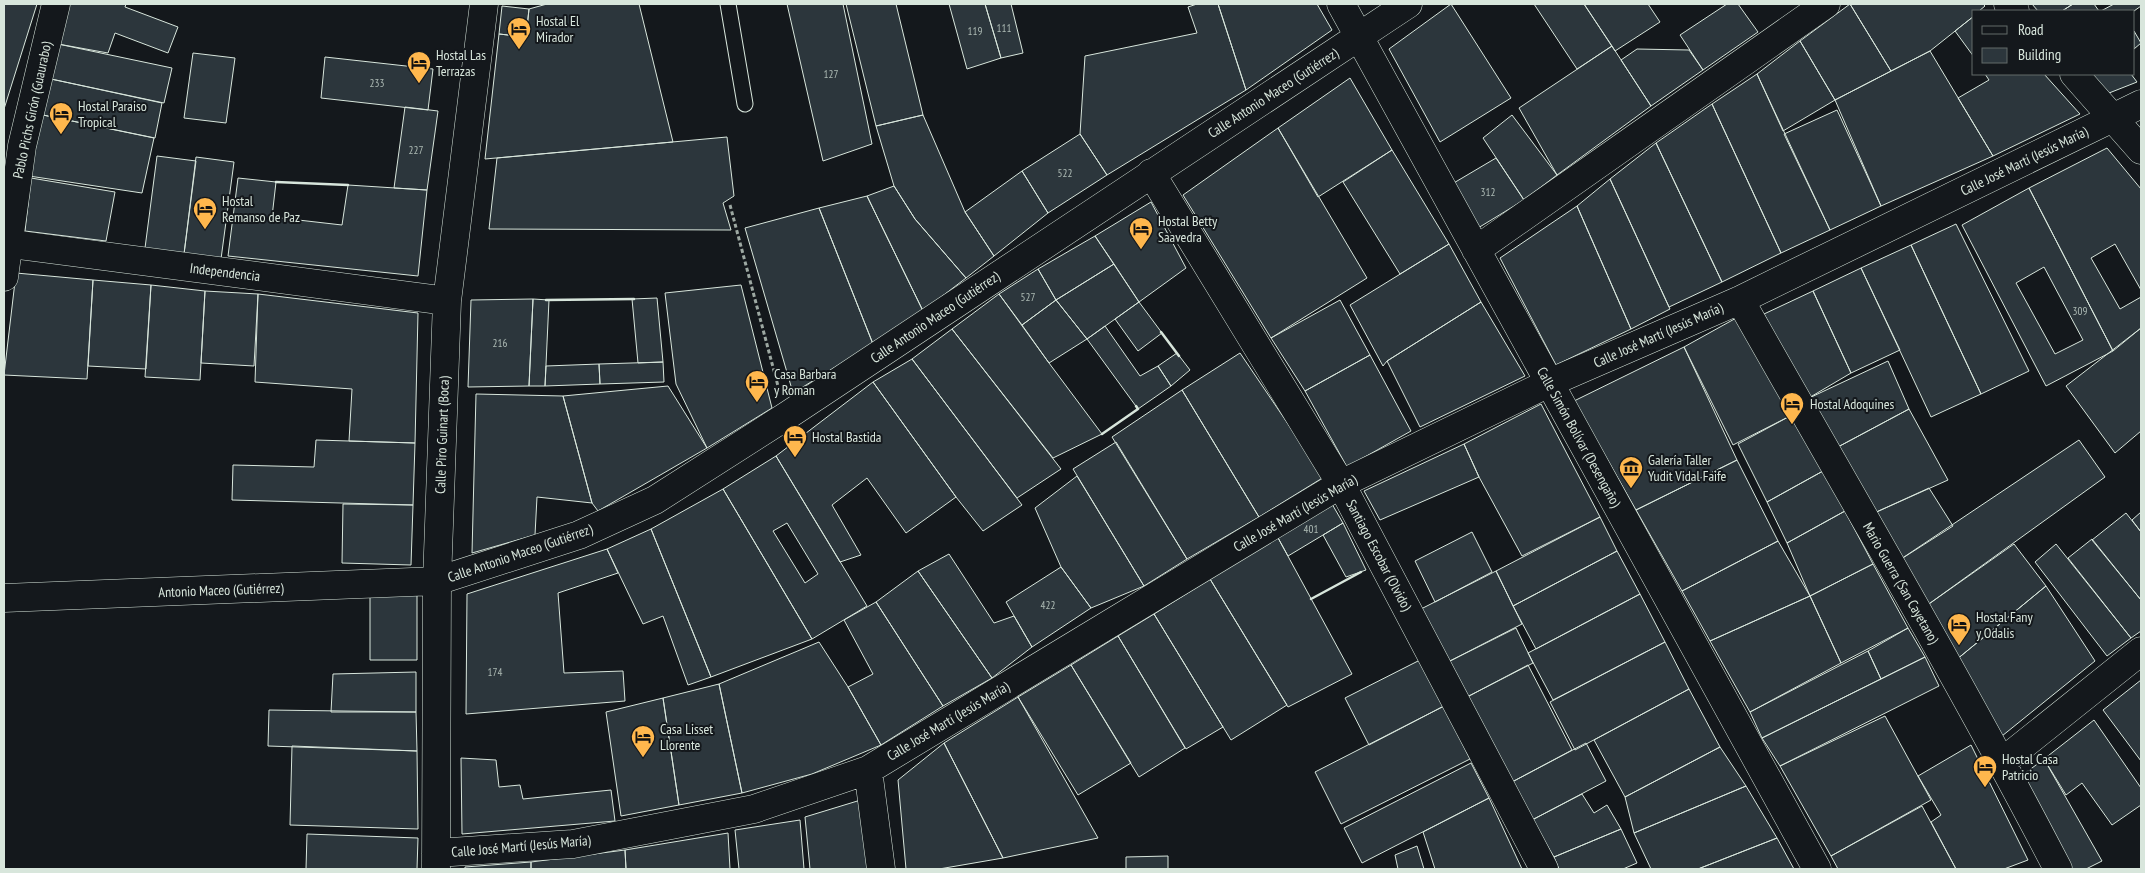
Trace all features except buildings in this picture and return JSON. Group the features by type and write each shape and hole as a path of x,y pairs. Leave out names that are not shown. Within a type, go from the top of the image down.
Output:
{"street":[{"name":"Pablo Pichs Girón (Guaurabo)","path":"4,277 6,243 22,146 56,4"},
{"name":"Calle Piro Guinart (Boca)","path":"436,861 437,581 447,301 484,4"},
{"name":"Calle Simón Bolívar (Desengaño)","path":"1341,4 1817,869"},
{"name":"Calle Antonio Maceo (Gutiérrez)","path":"437,581 579,535 655,500 788,415 1408,4"},
{"path":"1476,250 1826,4"},
{"path":"2075,75 2114,116 2141,150"},
{"name":"Calle José Martí (Jesús María)","path":"436,861 573,844 754,809 868,770 1341,484 1549,383 1740,300 2141,104"},
{"name":"Santiago Escobar (Olvido)","path":"1151,173 1341,484 1544,869"},
{"name":"Independencia","path":"6,243 447,301"},
{"name":"Mario Guerra (San Cayetano)","path":"1740,300 2002,762 2058,869"},
{"name":"Antonio Maceo (Gutiérrez)","path":"4,598 437,581"},
{"path":"2002,762 2141,651"},
{"path":"868,770 881,869"}],"lane":[{"path":"728,4 745,104"}],"path":[{"path":"730,206 769,355 788,415"}],"wall":[{"path":"276,182 348,185"},
{"path":"546,300 634,299"},
{"path":"1161,332 1179,356"},
{"path":"1102,434 1138,409 1136,406"},
{"path":"1311,599 1361,572"}],"place":[{"name":"Hostal El Mirador","path":"519,50"},
{"name":"Hostal Las Terrazas","path":"419,84"},
{"name":"Hostal Paraiso Tropical","path":"61,135"},
{"name":"Hostal Remanso de Paz","path":"205,230"},
{"name":"Hostal Betty Saavedra","path":"1141,250"},
{"name":"Casa Barbara y Roman","path":"757,403"},
{"name":"Hostal Adoquines","path":"1792,425"},
{"name":"Hostal Bastida","path":"795,458"},
{"name":"Galería Taller Yudit Vidal Faife","path":"1631,489"},
{"name":"Hostal Fany y Odalis","path":"1959,646"},
{"name":"Casa Lisset Llorente","path":"643,758"},
{"name":"Hostal Casa Patricio","path":"1985,788"}]}
